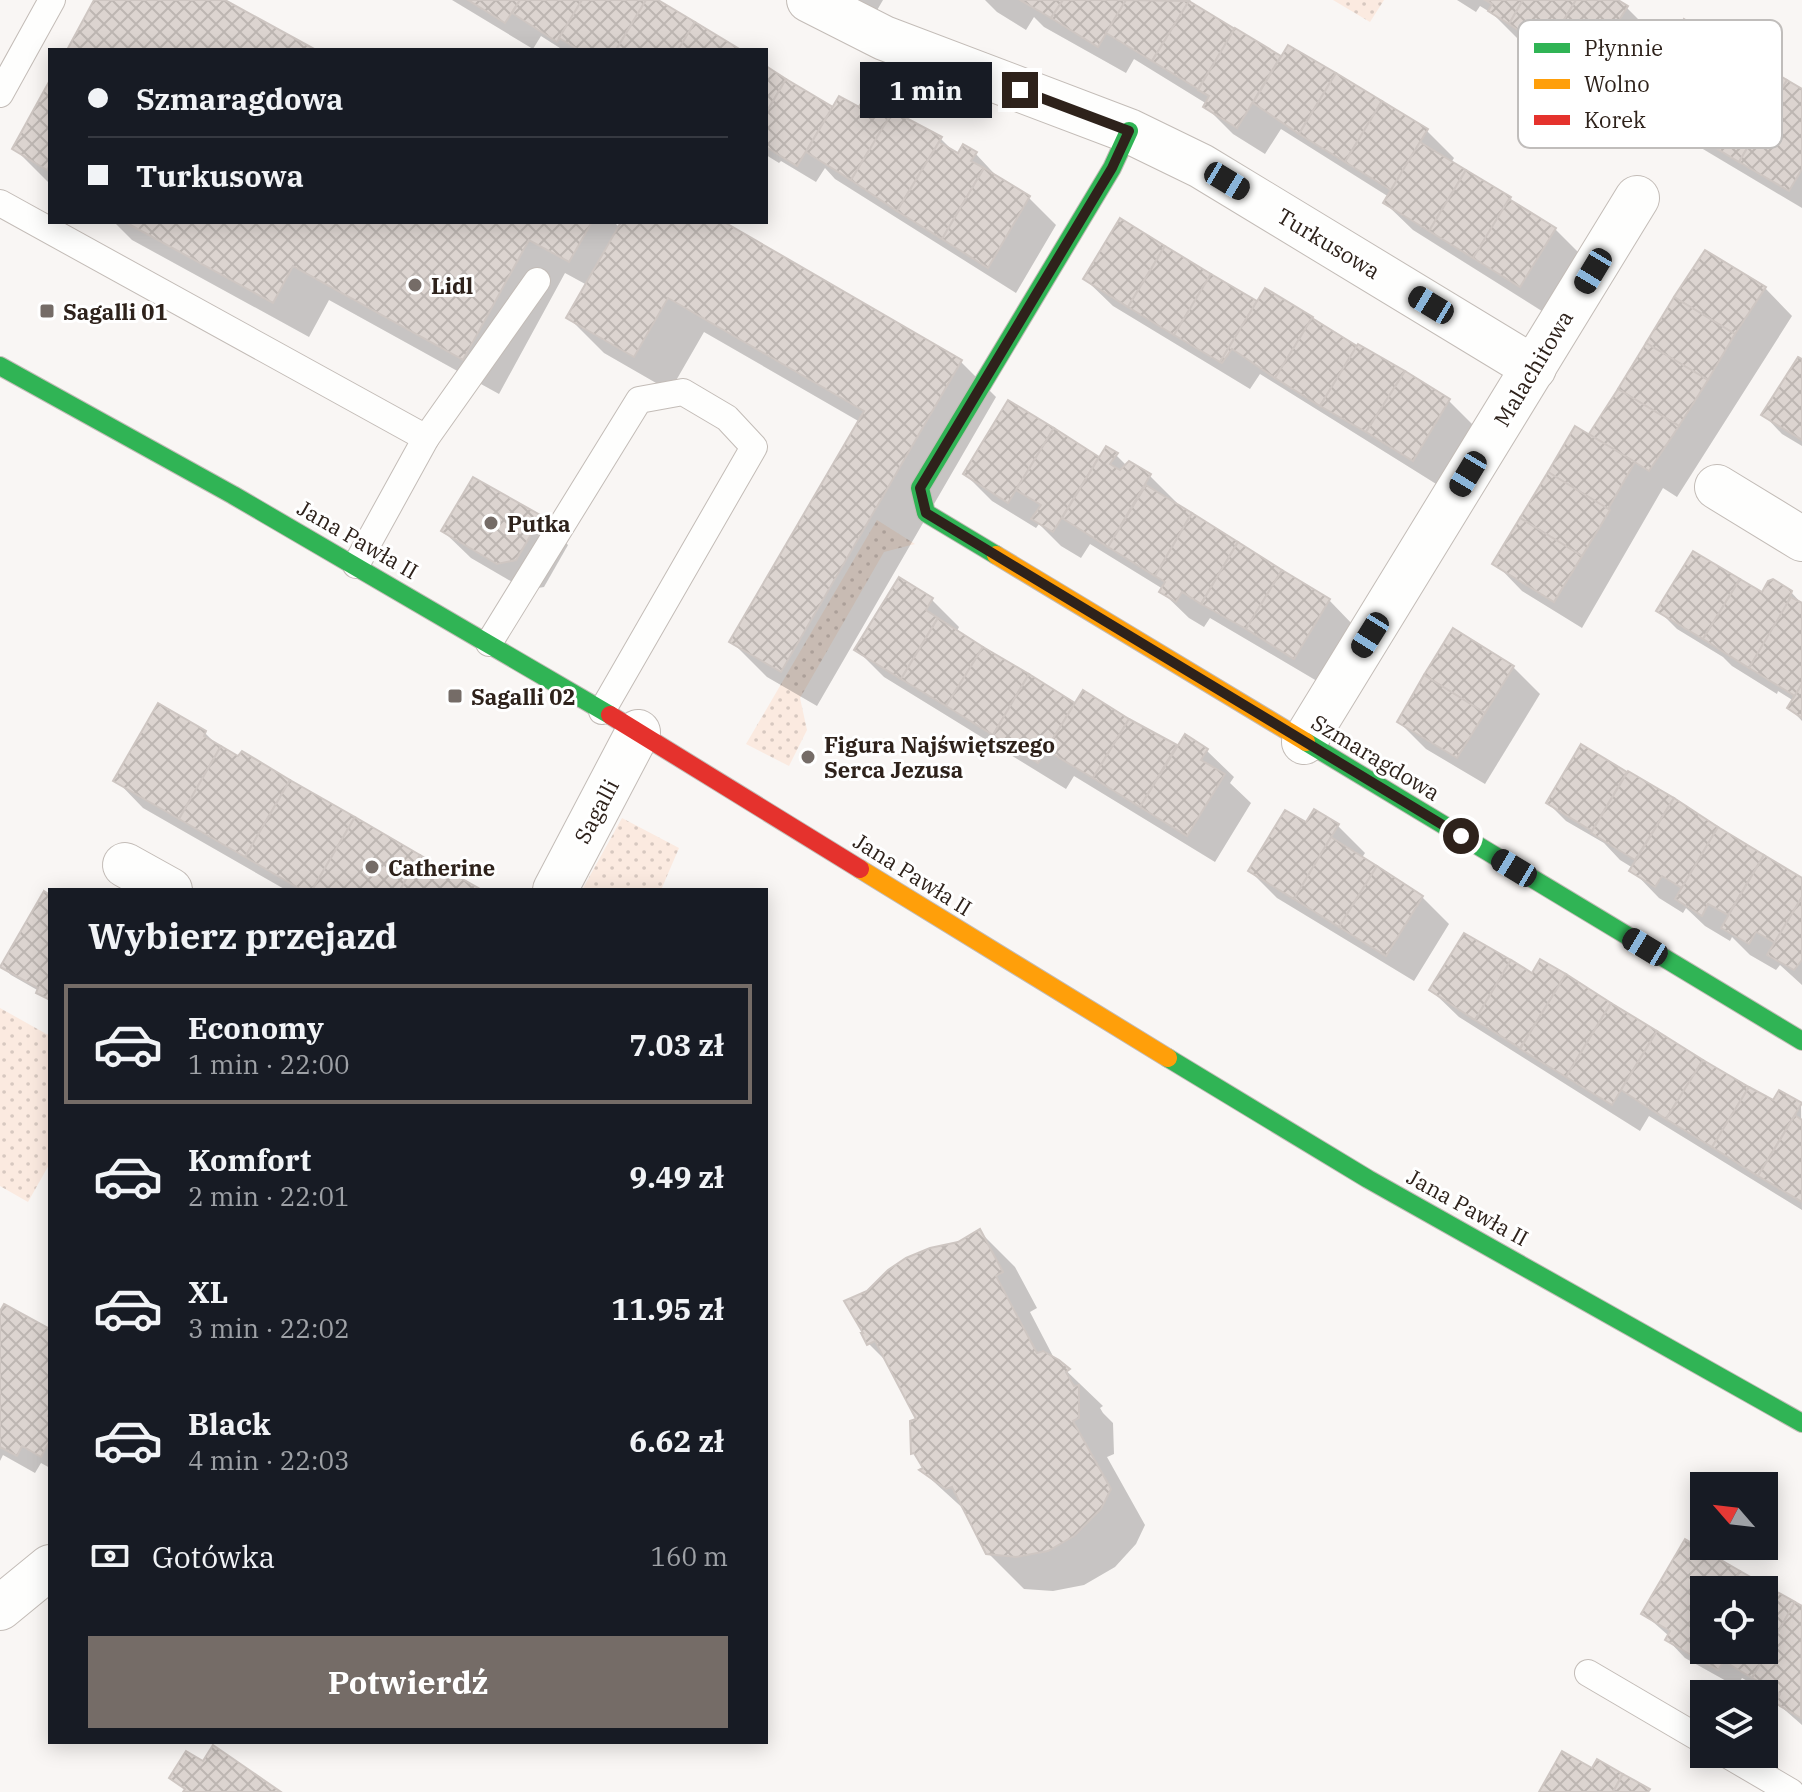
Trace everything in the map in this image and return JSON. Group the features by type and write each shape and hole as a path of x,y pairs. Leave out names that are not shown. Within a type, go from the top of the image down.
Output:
{"street":[{"name":"Turkusowa","path":"809,0 884,38 1129,131 1201,166 1534,368"},
{"name":"Szmaragdowa","path":"1129,131 1112,168 920,488 926,513 1802,1041"},
{"name":"Malachitowa","path":"1304,742 1637,198"},
{"name":"Jana Pawła II","path":"0,366 489,643 1368,1179 1802,1423"},
{"path":"1717,487 1802,539"},
{"name":"Sagalli","path":"556,888 620,721"},
{"path":"125,865 166,888"},
{"path":"0,1608 48,1569"}],"lane":[{"path":"0,94 52,0"},
{"path":"0,203 426,438"},
{"path":"356,565 426,438 537,281"},
{"path":"489,643 639,400 683,392 727,418 754,447 620,721"},
{"path":"1588,1673 1690,1733"},
{"path":"1750,1768 1791,1792"}],"shaded area":[{"path":"1333,0 1384,0 1370,22"},
{"path":"877,520 915,544 884,552 800,698 807,730 789,766 746,744"},
{"path":"622,818 679,848 662,888 583,888"},
{"path":"0,1008 48,1035 48,1167 28,1202 0,1186"}],"building":[{"path":"94,0 225,0 312,48 68,48"},
{"path":"468,0 520,0 505,23"},
{"path":"520,0 582,0 557,42 512,13"},
{"path":"582,0 646,0 617,48 576,48 559,38"},
{"path":"646,0 658,0 695,22 679,48 617,48"},
{"path":"1020,0 1063,0 1051,18"},
{"path":"1063,0 1126,0 1098,47 1051,18"},
{"path":"1126,0 1189,1 1152,61 1106,33"},
{"path":"1485,0 1523,0 1509,24 1488,11 1492,4"},
{"path":"1523,0 1576,0 1564,20 1518,20 1518,30 1509,24"},
{"path":"1576,0 1618,0 1628,6 1619,20 1564,20"},
{"path":"1189,1 1235,29 1198,89 1152,61"},
{"path":"695,22 738,48 679,48"},
{"path":"1235,28 1281,56 1237,128 1203,107 1209,96 1198,90"},
{"path":"1288,45 1336,73 1299,134 1253,103"},
{"path":"768,67 786,79 768,110"},
{"path":"1336,73 1382,101 1345,162 1299,134"},
{"path":"786,79 833,107 797,166 768,148 768,110"},
{"path":"1787,80 1802,89 1802,169 1789,191 1739,162 1747,148 1782,148 1782,89"},
{"path":"48,84 48,168 12,149"},
{"path":"866,94 893,111 851,180 806,152 839,96 859,107"},
{"path":"1382,101 1428,129 1391,190 1345,162"},
{"path":"893,111 942,137 897,211 851,180"},
{"path":"939,142 958,153 963,144 977,152 971,161 984,168 942,239 897,211"},
{"path":"1420,142 1466,170 1429,231 1383,203"},
{"path":"1716,148 1747,148 1739,162"},
{"path":"984,168 1030,196 988,268 942,239"},
{"path":"1466,170 1511,197 1473,258 1429,231"},
{"path":"1509,199 1556,228 1520,287 1473,258"},
{"path":"1120,218 1165,246 1128,307 1083,279"},
{"name":"Lidl","path":"129,224 591,224 569,262 529,240 463,360 293,266 273,303"},
{"path":"620,224 727,224 962,360 781,672 729,642 864,411 668,298 634,357 566,318"},
{"path":"1165,246 1211,274 1174,335 1128,307"},
{"path":"1705,250 1766,287 1735,334 1674,297"},
{"path":"1211,274 1257,301 1220,362 1174,335"},
{"path":"1265,288 1313,317 1275,378 1232,349 1220,362"},
{"path":"1674,297 1735,334 1708,380 1646,343"},
{"path":"1312,318 1357,346 1320,406 1275,378"},
{"path":"1646,343 1708,380 1679,426 1618,389"},
{"path":"1358,344 1405,371 1366,432 1320,406"},
{"path":"1798,357 1802,359 1802,440 1761,415"},
{"path":"1405,371 1450,399 1413,461 1366,432"},
{"path":"1618,389 1679,426 1649,471 1589,434"},
{"path":"1008,400 1054,428 1008,503 963,474"},
{"path":"1575,426 1635,462 1608,509 1548,472"},
{"path":"1054,428 1099,457 1053,532 1031,519 1041,505 1016,490"},
{"path":"1106,446 1118,453 1110,464 1120,470 1129,461 1151,474 1108,547 1062,518"},
{"path":"1548,472 1610,510 1582,556 1520,518"},
{"name":"Putka","path":"473,477 542,516 516,560 497,564 441,531"},
{"path":"1146,485 1192,513 1155,576 1108,547"},
{"path":"1192,513 1238,542 1201,604 1182,592 1176,602 1159,592 1165,582 1155,576"},
{"path":"1520,518 1582,556 1554,602 1492,564"},
{"path":"1238,542 1282,570 1246,629 1201,604"},
{"path":"1693,551 1740,579 1703,639 1656,611"},
{"path":"1282,570 1330,599 1294,659 1246,629"},
{"path":"899,577 933,598 926,610 938,618 901,679 854,650"},
{"path":"1740,579 1762,592 1768,581 1773,579 1792,591 1786,607 1749,668 1703,639"},
{"path":"1791,597 1802,603 1802,684 1795,696 1749,668"},
{"path":"938,618 983,647 946,706 901,679"},
{"path":"1453,628 1514,666 1485,713 1424,675"},
{"path":"983,647 1029,674 993,735 946,706"},
{"path":"1029,674 1075,703 1038,763 993,735"},
{"path":"1424,675 1485,713 1457,758 1397,722"},
{"path":"1802,684 1802,718 1787,708"},
{"path":"1083,690 1129,719 1093,778 1046,750"},
{"path":"158,703 206,731 204,736 221,746 179,819 113,781"},
{"path":"1129,719 1177,745 1140,807 1093,778"},
{"path":"1185,734 1208,749 1201,760 1225,774 1187,836 1140,807"},
{"path":"1581,744 1627,772 1592,831 1546,803"},
{"path":"221,746 238,756 242,751 290,780 245,857 179,819"},
{"path":"1628,771 1674,798 1635,860 1591,833"},
{"path":"290,780 355,817 313,888 299,888 245,857"},
{"path":"1674,798 1718,827 1682,888 1662,876 1655,887 1629,871"},
{"path":"1314,809 1339,824 1294,899 1248,871 1285,810 1306,822"},
{"path":"355,817 420,855 401,888 313,888"},
{"path":"1718,827 1764,855 1728,915 1708,904 1702,916 1675,899"},
{"path":"1331,837 1377,866 1339,927 1294,899"},
{"path":"420,855 478,888 401,888"},
{"path":"1764,855 1802,878 1802,897 1775,943 1756,932 1749,944 1721,928"},
{"path":"1377,866 1423,896 1386,956 1339,927"},
{"path":"44,891 48,894 48,999 36,993 38,988 0,967"},
{"path":"1802,897 1802,960 1794,970 1767,955"},
{"path":"1464,933 1511,960 1475,1020 1429,990"},
{"path":"1540,959 1566,974 1520,1048 1475,1020 1511,960 1532,973"},
{"path":"1566,974 1611,1003 1566,1077 1520,1049"},
{"path":"1611,1003 1657,1031 1612,1105 1566,1077"},
{"path":"1657,1031 1703,1060 1666,1119 1621,1090"},
{"path":"1703,1060 1749,1087 1712,1147 1666,1119"},
{"path":"1749,1087 1773,1100 1779,1090 1802,1103 1758,1176 1712,1147"},
{"path":"1795,1115 1802,1120 1802,1202 1758,1176"},
{"path":"980,1229 1003,1272 996,1276 1037,1353 1043,1351 1059,1360 1070,1369 1066,1372 1074,1386 1079,1385 1079,1418 1073,1421 1111,1489 1101,1509 1074,1536 1048,1551 1016,1557 986,1554 952,1487 946,1489 919,1470 923,1468 914,1453 911,1454 910,1421 916,1419 875,1341 867,1345 844,1301 867,1291 888,1270 906,1258 930,1248 958,1242"},
{"path":"4,1304 48,1328 48,1445 41,1457 22,1446 17,1456 0,1447 0,1311"},
{"path":"1685,1539 1690,1542 1690,1560 1721,1560 1740,1571 1737,1576 1690,1576 1690,1654 1665,1640 1670,1631 1641,1614"},
{"path":"1778,1592 1795,1602 1778,1632"},
{"path":"1795,1602 1802,1606 1801,1718 1778,1705 1778,1680 1752,1678 1760,1664 1778,1664 1778,1632"},
{"path":"1707,1664 1722,1664 1718,1670"},
{"path":"1729,1664 1760,1664 1752,1678"},
{"path":"213,1745 281,1792 183,1792 185,1789 169,1778 186,1751 203,1761"},
{"path":"1562,1751 1592,1768 1597,1759 1623,1774 1613,1792 1539,1792"},
{"path":"1623,1774 1650,1789 1648,1792 1613,1792"}],"traffic: fast":[{"path":"996,555 926,513 920,488 1112,168 1129,131"},
{"path":"0,366 233,495 610,715"},
{"path":"1306,742 1802,1041"},
{"path":"1168,1058 1368,1179 1802,1423"}],"traffic: slow":[{"path":"996,555 1306,742"},
{"path":"860,869 1168,1058"}],"traffic: jam":[{"path":"610,715 860,869"}],"place":[{"name":"Lidl","path":"415,285"},
{"name":"Sagalli 01","path":"47,311"},
{"name":"Putka","path":"491,523"},
{"name":"Sagalli 02","path":"455,696"},
{"name":"Figura Najświętszego Serca Jezusa","path":"808,757"},
{"name":"Catherine","path":"372,867"}],"route":[{"path":"1020,90 1129,131 1112,168 920,488 926,513 1461,836"}]}
